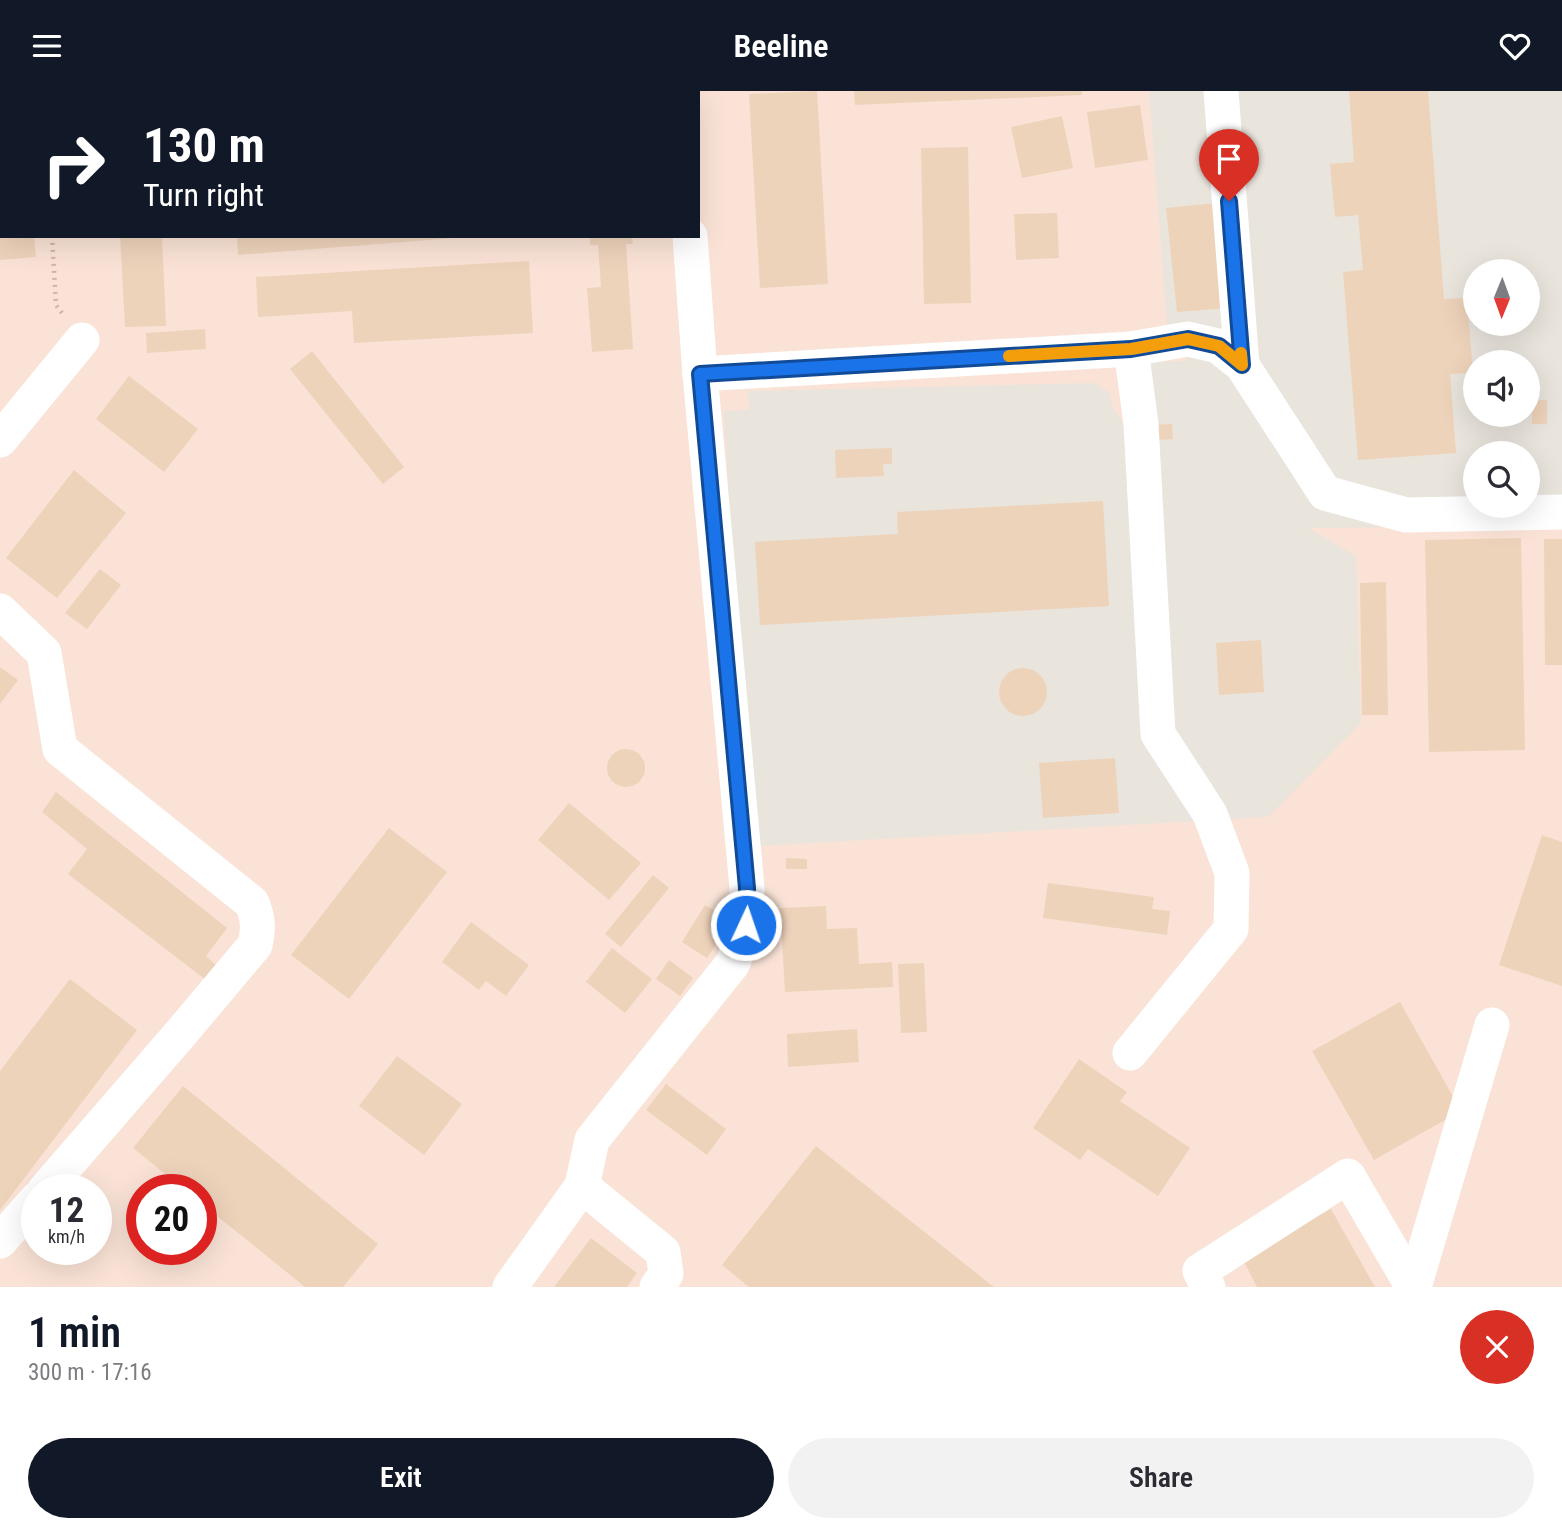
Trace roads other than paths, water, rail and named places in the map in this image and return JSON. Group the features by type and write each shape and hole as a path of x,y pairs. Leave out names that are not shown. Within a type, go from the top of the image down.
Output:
{"lane":[{"path":"1221,91 1242,365"},
{"path":"510,1287 582,1186 592,1140 733,963 746,925 747,888 700,374 691,238"},
{"path":"700,374 1131,349 1188,339 1219,346 1242,365 1325,493 1406,516 1562,512"},
{"path":"0,440 82,340"},
{"path":"1130,1053 1230,929 1232,873 1210,814 1158,734 1141,423 1131,349"},
{"path":"0,611 44,653 60,749 251,903 258,923 255,945 59,1174"},
{"path":"1413,1287 1492,1025"},
{"path":"1208,1287 1200,1271 1348,1176 1413,1287"},
{"path":"582,1186 663,1252 666,1274 657,1287"},
{"path":"0,1241 21,1217"}]}
